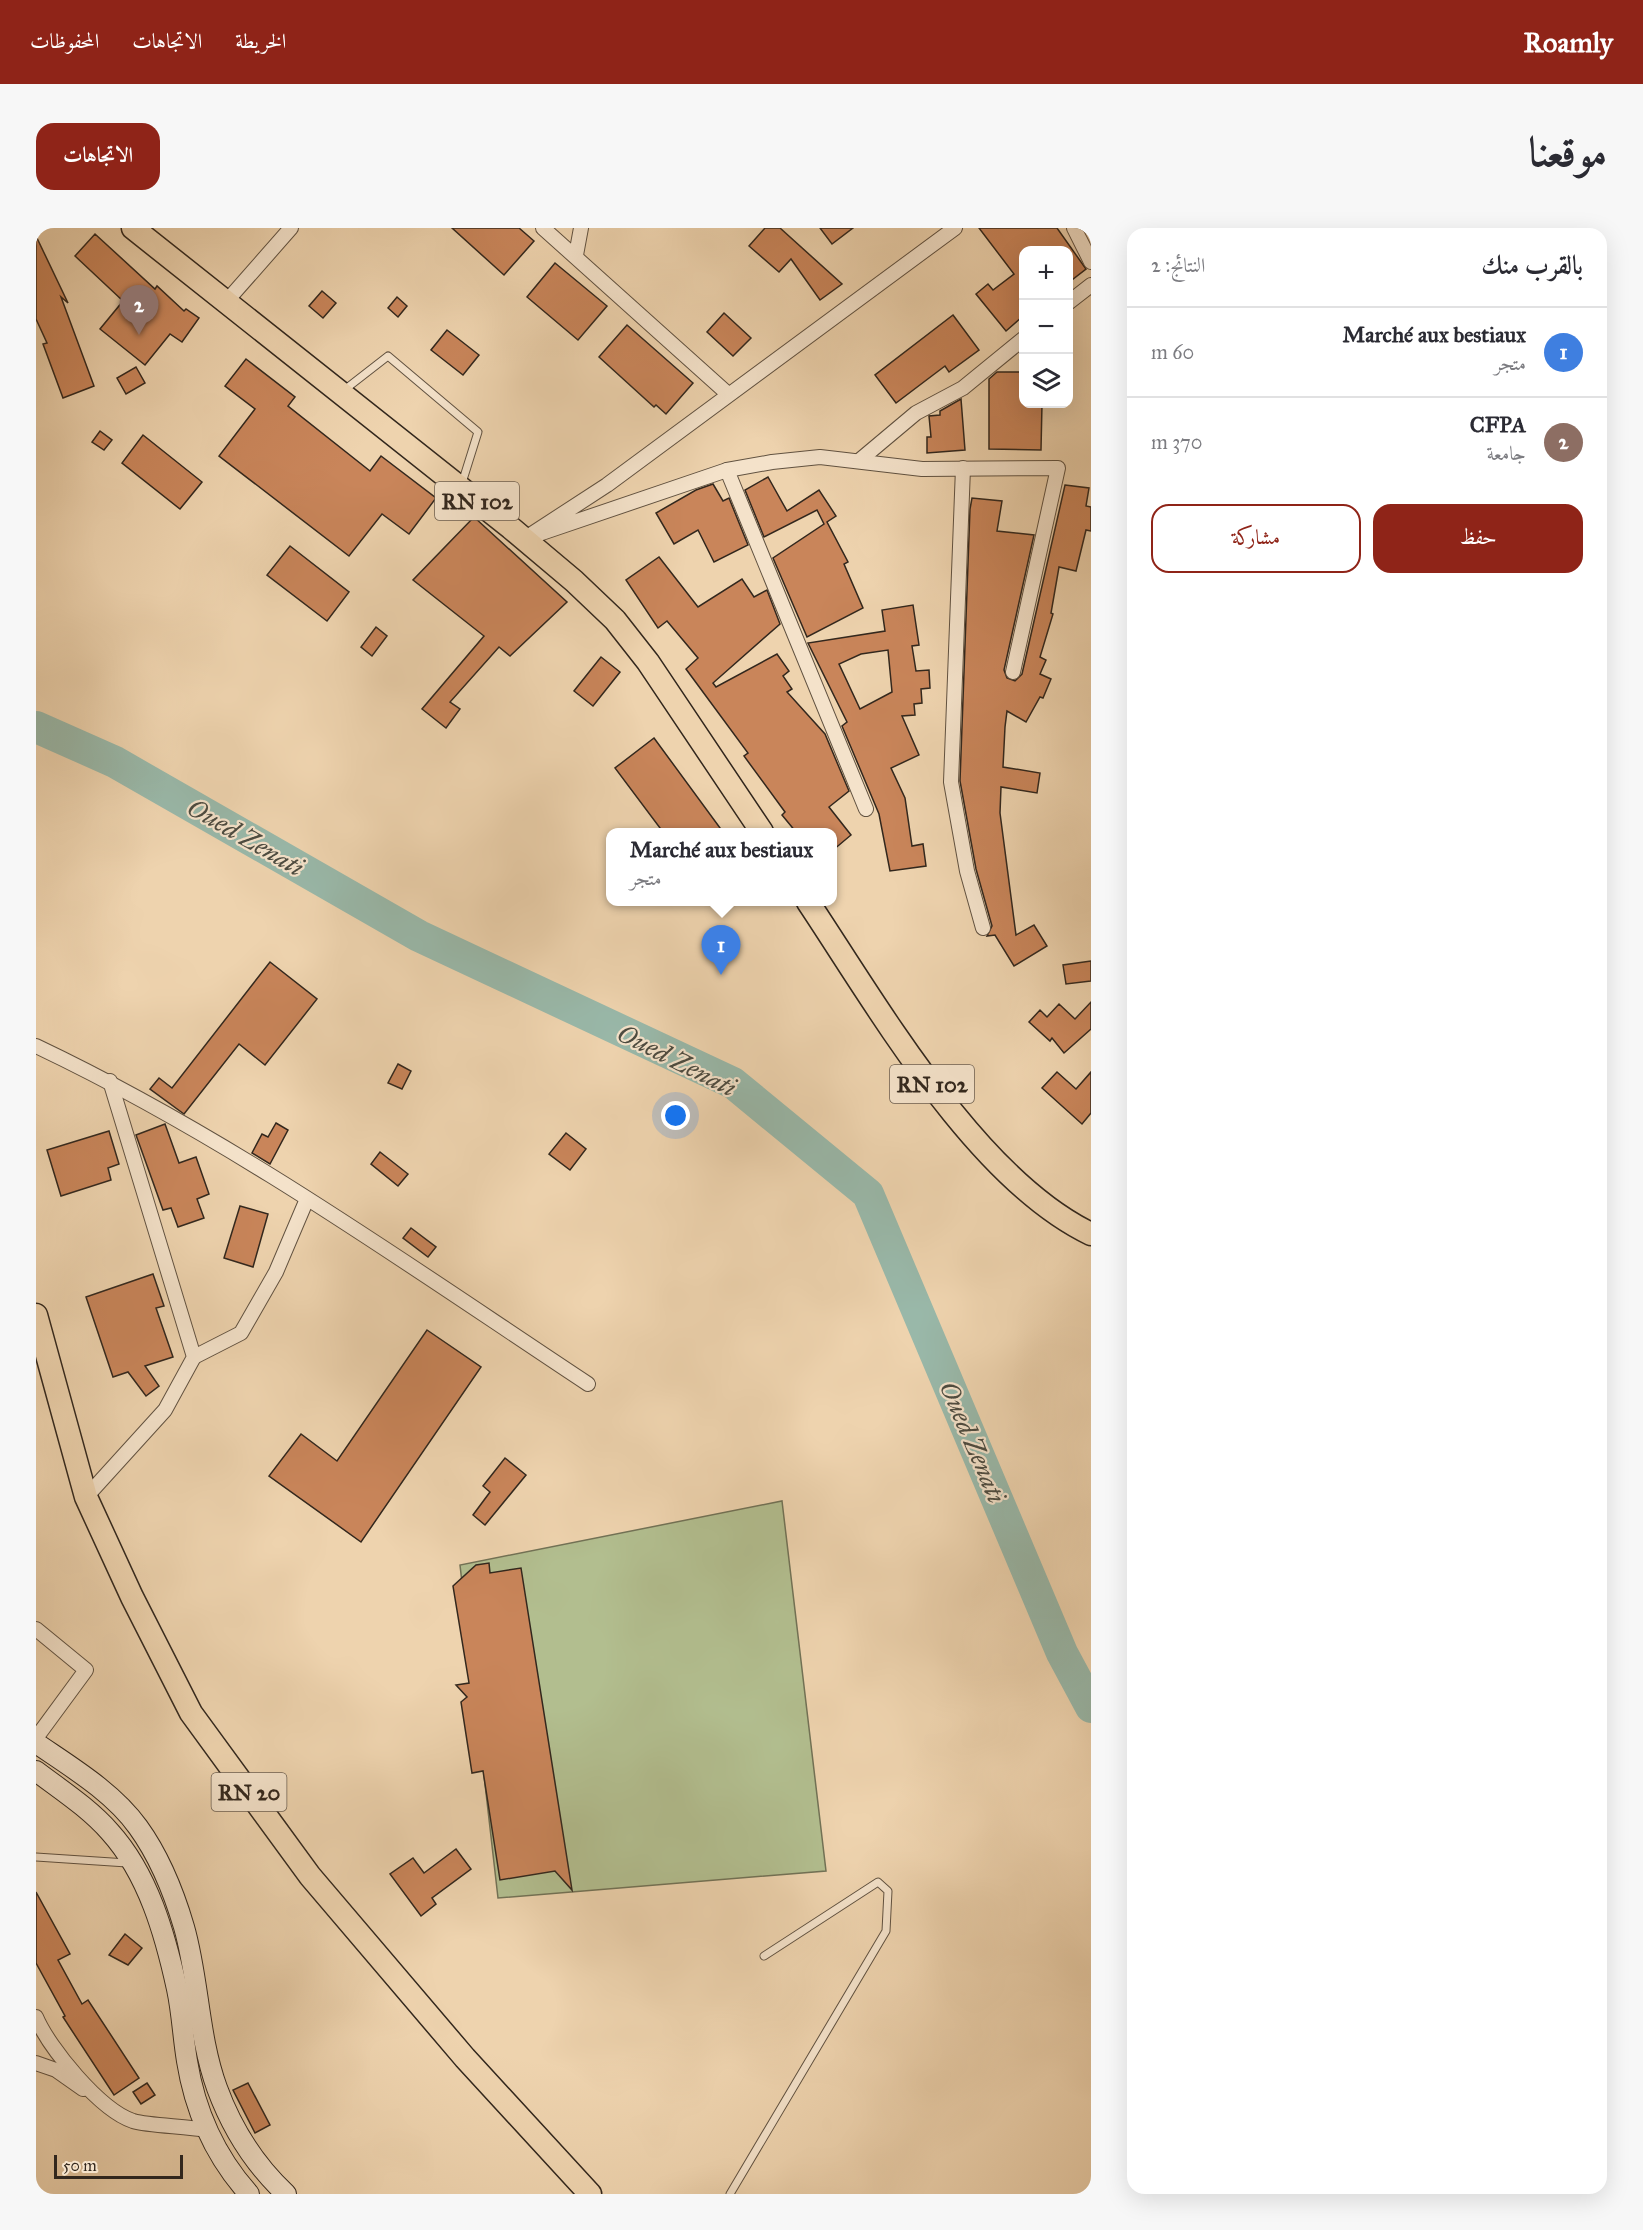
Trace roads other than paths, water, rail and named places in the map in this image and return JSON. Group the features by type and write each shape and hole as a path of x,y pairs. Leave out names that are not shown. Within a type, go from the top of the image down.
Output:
{"main road":[{"name":"RN 102","path":"132,228 524,539 615,620 648,662 759,828"},
{"name":"RN 102","path":"811,906 920,1069 969,1131 1017,1183 1067,1223 1091,1234"},
{"name":"RN 20","path":"36,1316 86,1497 132,1597 192,1713 310,1876 465,2058 590,2194"},
{"path":"36,1743 108,1796 138,1827 164,1874 184,1927 216,2086 245,2147 269,2178 286,2194"},
{"path":"36,1771 76,1801 110,1832 133,1863 154,1905 177,1989 187,2064 200,2118 235,2179 249,2194"}],"street":[{"path":"225,303 291,228"},
{"path":"543,228 576,255 728,394"},
{"path":"576,255 581,228"},
{"path":"524,539 607,485 955,228"},
{"path":"1074,228 1091,262"},
{"path":"1072,300 1091,285"},
{"path":"860,460 916,413 963,388 1019,342"},
{"path":"524,539 727,470 772,462 820,457 922,469 1058,468 1013,672"},
{"path":"963,468 951,782 967,871 983,928"},
{"path":"727,470 866,808"},
{"path":"36,1046 110,1081 233,1150 588,1384"},
{"path":"110,1081 194,1357"},
{"path":"86,1497 165,1410 194,1357 241,1333 276,1272 307,1199"},
{"path":"36,1629 86,1670 36,1738"},
{"path":"36,2017 44,2035 101,2103"},
{"path":"36,2063 56,2070 101,2103 133,2121 206,2130"}],"lane":[{"path":"340,394 388,356 478,432 460,488"},
{"path":"36,1857 133,1863"},
{"path":"730,2194 886,1931 888,1891 878,1882 764,1956"}],"waterway":[{"name":"Oued Zenati","path":"36,727 115,762 419,936 733,1083 868,1194 1062,1653 1091,1707"}],"place":[{"name":"CFPA","path":"139,335"},
{"name":"Marché aux bestiaux","path":"721,975"}]}
